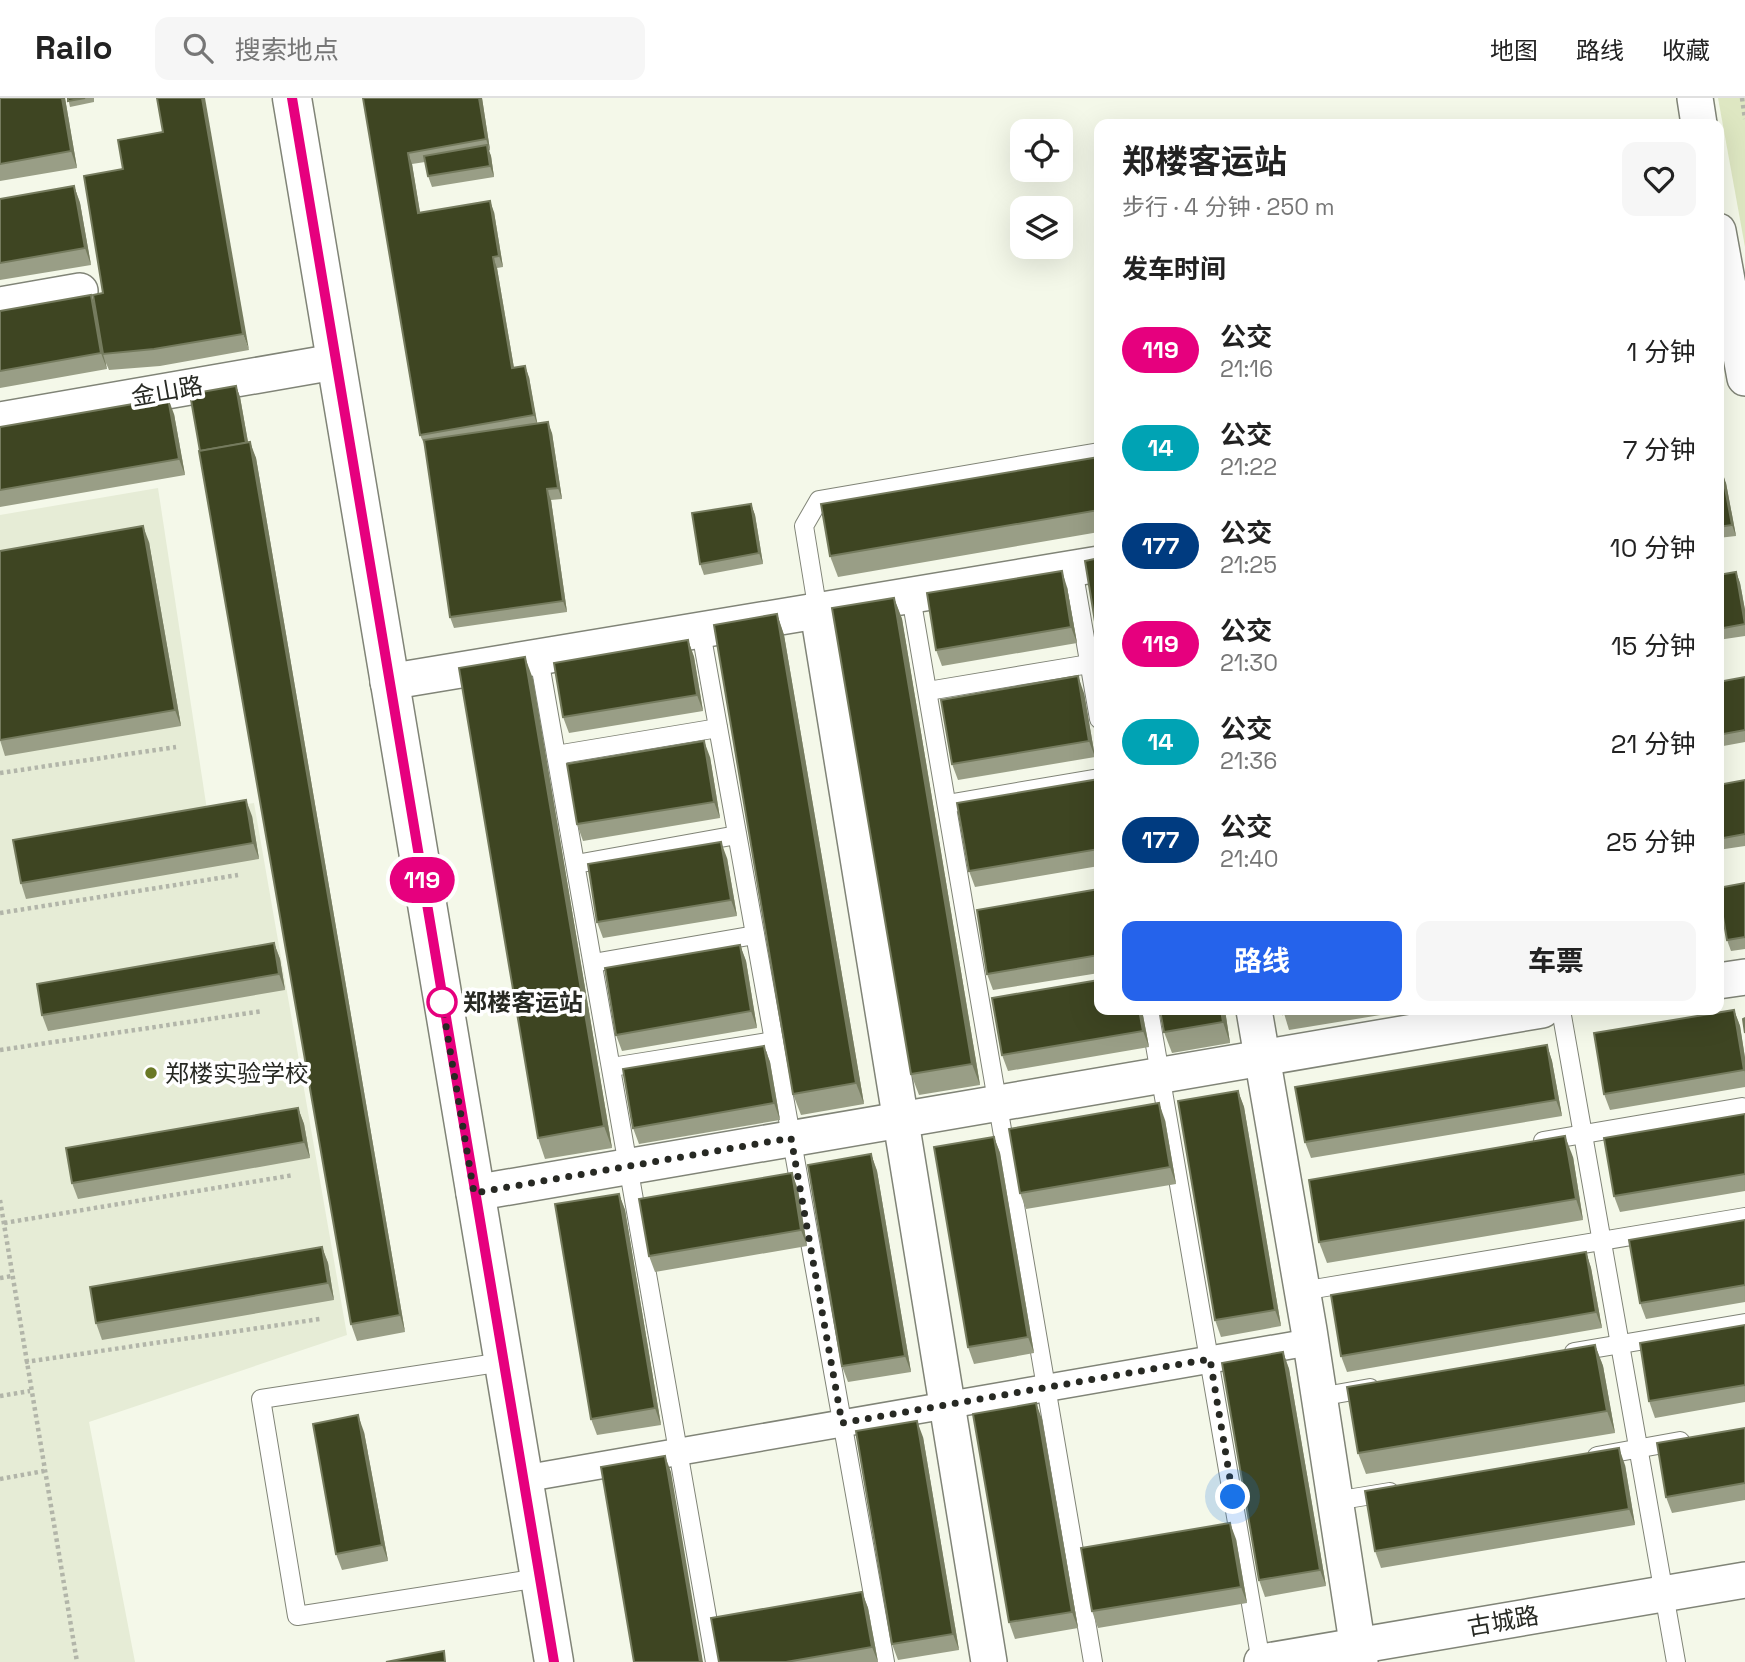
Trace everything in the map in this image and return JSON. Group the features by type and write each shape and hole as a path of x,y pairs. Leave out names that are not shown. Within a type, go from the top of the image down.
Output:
{"main road":[{"path":"292,98 334,362 554,1662"}],"street":[{"path":"1695,98 1698,119"},
{"path":"1724,263 1745,378"},
{"path":"0,305 80,291"},
{"name":"金山路","path":"0,419 334,362"},
{"path":"388,682 1086,566"},
{"path":"818,612 989,1662"},
{"path":"1724,980 1745,976"},
{"path":"1255,1015 1291,1184 1302,1291 1359,1654"},
{"path":"474,1193 1512,1015"},
{"path":"522,1479 1311,1342"},
{"name":"古城路","path":"1262,1662 1359,1654 1664,1593 1745,1580"}],"lane":[{"path":"818,612 804,526 819,500 1094,453"},
{"path":"1086,566 1089,663 1094,691"},
{"path":"911,597 947,804 972,911 988,1006 998,1103 1094,1662"},
{"path":"701,632 885,1662"},
{"path":"538,658 630,1166 715,1662"},
{"path":"928,691 1089,663"},
{"path":"556,755 718,728"},
{"path":"947,804 1094,779"},
{"path":"576,864 737,835"},
{"path":"593,962 755,935"},
{"path":"1150,1015 1262,1662"},
{"path":"1562,1015 1676,1662"},
{"path":"612,1067 774,1041"},
{"path":"1528,1144 1742,1107"},
{"path":"1302,1291 1745,1217"},
{"path":"1552,1356 1745,1323"},
{"path":"503,1362 261,1399 297,1616 539,1578"},
{"path":"1319,1396 1387,1385"},
{"path":"1573,1460 1692,1439"},
{"path":"1335,1501 1414,1488"}],"path":[{"path":"1742,98 1745,119"},
{"path":"0,773 176,747"},
{"path":"0,913 238,876"},
{"path":"0,1050 263,1011"},
{"path":"4,1223 294,1175"},
{"path":"0,1200 77,1662"},
{"path":"0,1278 12,1276"},
{"path":"25,1362 320,1319"},
{"path":"0,1396 30,1391"},
{"path":"0,1479 44,1471"}],"shaded area":[{"name":"郑楼实验学校","path":"158,488 207,810 254,803 347,1335 89,1422 135,1662 0,1662 0,515"}],"green space":[{"path":"1718,98 1745,98 1745,247 1724,119 1722,119"}],"building":[{"path":"0,98 62,98 71,151 0,164"},
{"path":"157,98 202,98 243,334 154,349 103,354 93,295 103,293 84,176 123,169 118,140 163,132"},
{"path":"363,98 479,98 486,139 408,153 418,213 490,201 499,256 493,257 512,368 525,366 534,415 420,435"},
{"path":"487,145 490,166 428,176 424,156"},
{"path":"74,186 85,248 0,263 0,199"},
{"path":"91,295 101,353 0,371 0,311"},
{"path":"236,386 246,443 200,451 190,394"},
{"path":"168,398 179,459 0,490 0,427"},
{"path":"548,422 558,488 547,489 563,601 450,617 424,440"},
{"path":"250,442 400,1315 351,1324 199,451"},
{"path":"1094,458 1094,511 830,556 821,504"},
{"path":"1724,483 1732,525 1724,526"},
{"path":"751,504 759,553 700,564 692,513"},
{"path":"143,526 175,710 0,740 0,551"},
{"path":"1094,559 1094,616 1085,561"},
{"path":"1062,571 1071,627 936,650 927,593"},
{"path":"1736,572 1745,624 1724,628 1724,574"},
{"path":"894,598 972,1064 911,1074 832,608"},
{"path":"777,614 856,1083 793,1094 714,625"},
{"path":"688,640 697,695 563,717 554,663"},
{"path":"525,657 604,1126 538,1138 459,668"},
{"path":"1078,676 1089,741 952,764 941,700"},
{"path":"1745,677 1745,730 1724,734 1724,681"},
{"path":"704,741 714,802 577,824 567,764"},
{"path":"1094,780 1094,850 969,871 957,803"},
{"path":"1745,780 1745,834 1724,838 1724,784"},
{"path":"246,800 253,843 21,883 13,840"},
{"path":"721,842 731,900 597,922 588,864"},
{"path":"1745,883 1745,937 1727,940 1724,887"},
{"path":"1094,890 1094,956 987,974 977,910"},
{"path":"274,943 279,974 42,1015 37,984"},
{"path":"740,945 751,1011 616,1035 605,968"},
{"path":"1094,981 1094,1015 1140,1015 1143,1031 1002,1055 992,998"},
{"path":"1734,1010 1744,1070 1604,1094 1594,1033 1704,1015 1724,1015 1724,1012"},
{"path":"1161,1015 1222,1015 1223,1022 1164,1032"},
{"path":"1547,1045 1556,1100 1305,1142 1295,1087"},
{"path":"764,1046 774,1103 633,1128 623,1069"},
{"path":"1238,1091 1275,1310 1215,1320 1178,1101"},
{"path":"1159,1103 1170,1167 1020,1193 1009,1129"},
{"path":"298,1108 304,1142 72,1183 66,1148"},
{"path":"1745,1114 1745,1174 1614,1196 1604,1138"},
{"path":"1565,1136 1576,1199 1319,1242 1309,1180"},
{"path":"994,1137 1028,1337 968,1347 934,1147"},
{"path":"871,1154 905,1356 842,1366 808,1165"},
{"path":"792,1173 801,1230 649,1256 639,1199"},
{"path":"619,1194 655,1408 591,1419 555,1204"},
{"path":"1745,1220 1745,1285 1640,1303 1629,1240"},
{"path":"322,1247 328,1283 96,1323 90,1287"},
{"path":"1586,1252 1596,1312 1341,1356 1331,1295"},
{"path":"1745,1325 1745,1385 1649,1401 1640,1343"},
{"path":"1595,1345 1607,1411 1358,1453 1347,1387"},
{"path":"1283,1352 1320,1570 1259,1580 1222,1363"},
{"path":"1036,1403 1072,1612 1009,1622 973,1414"},
{"path":"358,1415 382,1545 336,1554 313,1424"},
{"path":"917,1421 953,1634 892,1644 856,1431"},
{"path":"1745,1428 1745,1483 1666,1497 1657,1443"},
{"path":"1619,1448 1629,1509 1375,1551 1365,1491"},
{"path":"665,1456 700,1662 634,1662 601,1467"},
{"path":"1230,1523 1241,1587 1092,1611 1081,1548"},
{"path":"862,1592 872,1647 786,1662 719,1662 711,1618"},
{"path":"444,1651 445,1662 386,1662"}],"bus line":[{"name":"119","path":"292,98 554,1662"}],"place":[{"name":"郑楼客运站","path":"442,1002"},
{"name":"郑楼实验学校","path":"151,1073"}],"route":[{"path":"442,1002 474,1193 791,1138 842,1423 1210,1359 1233,1497"}]}
